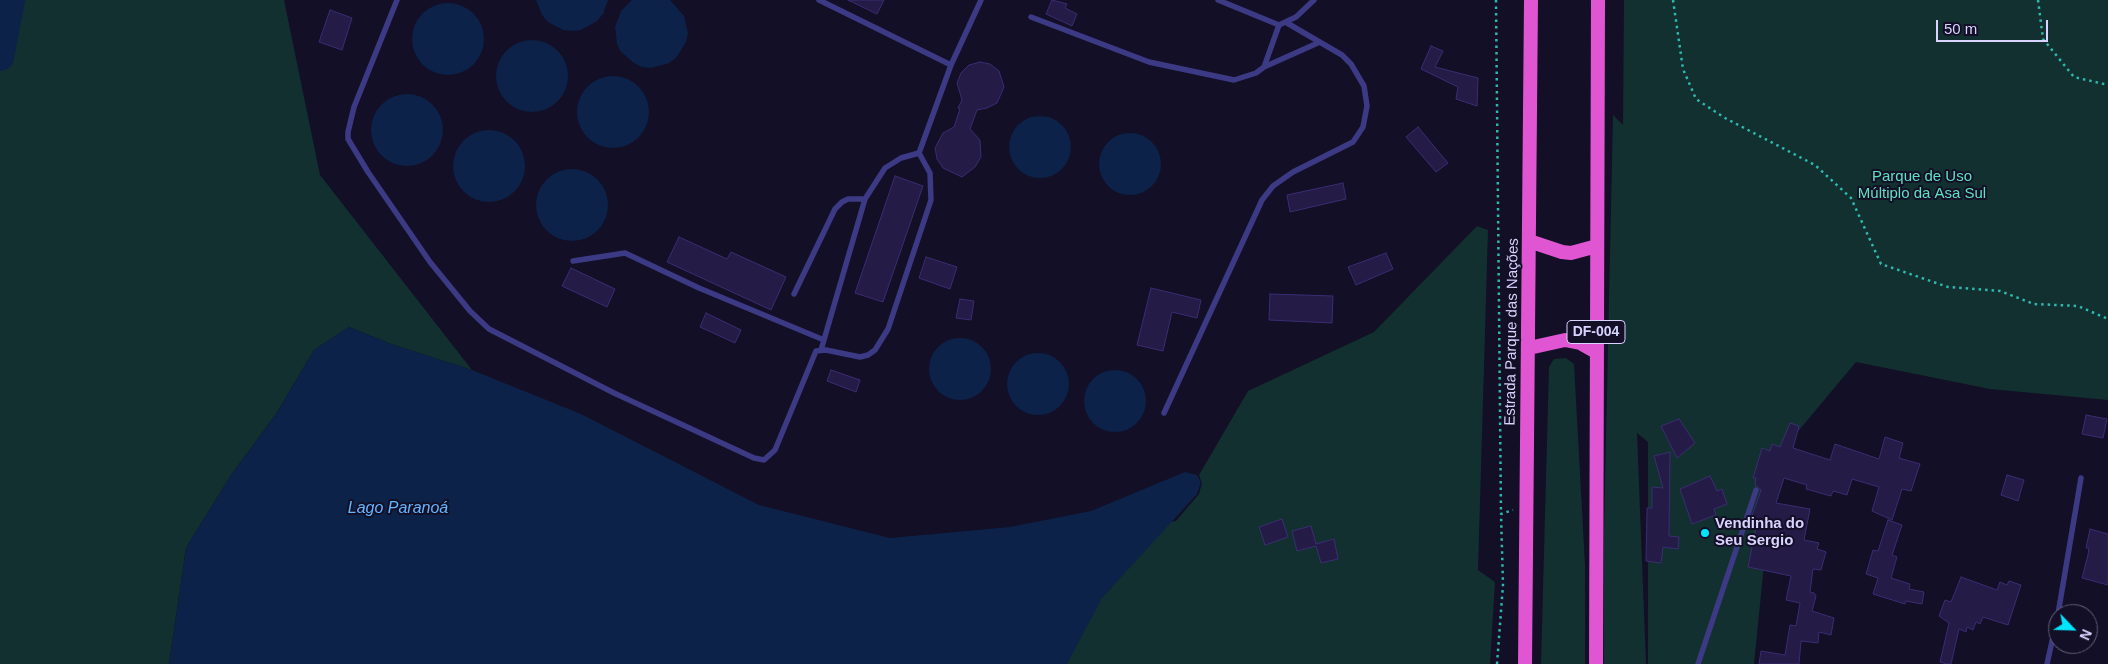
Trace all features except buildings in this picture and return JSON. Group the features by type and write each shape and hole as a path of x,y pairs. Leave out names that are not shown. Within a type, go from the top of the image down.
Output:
{"highway":[{"name":"Estrada Parque das Nações","path":"1525,664 1531,0"},
{"name":"DF-004","path":"1596,664 1598,0"},
{"path":"1530,241 1562,252 1571,253 1597,246"},
{"path":"1528,348 1565,340 1580,343 1596,352"}],"lane":[{"path":"397,0 354,107 348,139 368,172 430,262 470,311 489,329 614,393 754,458 764,460 775,450 814,356 821,350 866,199 886,168 901,158 919,153"},
{"path":"819,0 951,65"},
{"path":"821,350 860,357 868,355 876,350 888,329 931,200 930,173 919,153 951,65 981,0"},
{"path":"1218,0 1279,25 1287,23 1309,7 1314,0"},
{"path":"1031,17 1149,62 1188,72 1234,80 1248,76 1320,42"},
{"path":"1164,413 1262,200 1273,186 1293,172 1353,142 1363,127 1367,106 1361,79 1342,55 1287,23"},
{"path":"1264,67 1279,25"},
{"path":"794,294 834,209 848,199 866,199"},
{"path":"573,261 625,253 699,288 824,340"},
{"path":"2060,604 2081,478"},
{"path":"1698,664 1756,490"}],"path":[{"path":"1496,0 1503,585 1497,664"},
{"path":"1673,0 1683,69 1696,99 1724,118 1815,166 1852,198 1881,264 1948,287 2000,291 2034,304 2078,306 2108,319"},
{"path":"2038,0 2043,39 2074,77 2108,85"},
{"path":"1501,514 1526,507"}],"green space":[{"path":"0,0 284,0 320,175 472,370 391,344 349,327 314,350 276,414 231,475 186,548 169,664 0,664"},
{"name":"Parque de Uso Múltiplo da Asa Sul","path":"1624,0 2108,0 2108,400 1990,389 1856,362 1795,435 1774,465 1754,664 1648,664 1648,442 1637,433 1646,664 1604,664 1604,532 1613,115 1623,125"},
{"path":"1477,226 1488,230 1478,570 1495,582 1490,664 1021,664 830,561 1176,521 1199,494 1202,483 1199,475 1248,391 1374,332"},
{"path":"1566,358 1574,364 1585,565 1585,664 1541,664 1549,367 1554,359"}],"water":[{"path":"536,0 608,0 603,14 597,21 581,30 572,31 563,30 548,22 542,15"},
{"path":"632,0 670,0 684,16 688,33 686,42 676,58 669,63 651,68 642,67 621,52 617,44 615,27 621,11"},
{"path":"455,3 474,13 482,25 484,39 482,53 474,65 462,73 441,75 422,65 414,53 412,32 422,13 434,5"},
{"path":"539,40 558,50 566,62 568,76 566,90 558,102 546,110 525,112 506,102 498,90 496,69 506,50 518,42"},
{"path":"620,76 639,86 647,98 649,112 647,126 639,138 627,146 606,148 587,138 579,126 577,105 587,86 599,78"},
{"path":"414,94 433,104 441,116 443,130 441,144 433,156 421,164 400,166 381,156 373,144 371,123 381,104 393,96"},
{"path":"1040,116 1057,121 1062,125 1066,130 1071,147 1066,164 1062,169 1057,173 1040,178 1023,173 1018,169 1014,164 1009,147 1014,130 1018,125 1023,121"},
{"path":"496,130 515,140 523,152 525,166 523,180 515,192 503,200 482,202 463,192 455,180 453,159 463,140 475,132"},
{"path":"1130,133 1147,138 1152,142 1156,147 1161,164 1156,181 1152,186 1147,190 1130,195 1113,190 1108,186 1104,181 1099,164 1104,147 1108,142 1113,138"},
{"path":"579,169 598,179 606,191 608,205 606,219 598,231 586,239 565,241 546,231 538,219 536,198 546,179 558,171"},
{"name":"Lago Paranoá","path":"349,327 391,344 472,370 581,414 759,505 890,538 1010,527 1091,511 1185,472 1197,475 1201,482 1197,494 1102,598 1067,664 169,664 186,548 231,475 276,414 314,350"},
{"path":"960,338 977,343 982,347 986,352 991,369 986,386 982,391 977,395 960,400 943,395 938,391 934,386 929,369 934,352 938,347 943,343"},
{"path":"1038,353 1055,358 1060,362 1064,367 1069,384 1064,401 1060,406 1055,410 1038,415 1021,410 1016,406 1012,401 1007,384 1012,367 1016,362 1021,358"},
{"path":"1115,370 1132,375 1137,379 1141,384 1146,401 1141,418 1137,423 1132,427 1115,432 1098,427 1093,423 1089,418 1084,401 1089,384 1093,379 1098,375"}],"waterway":[{"path":"0,57 11,0"}],"place":[{"name":"Vendinha do Seu Sergio","path":"1705,533"}]}
